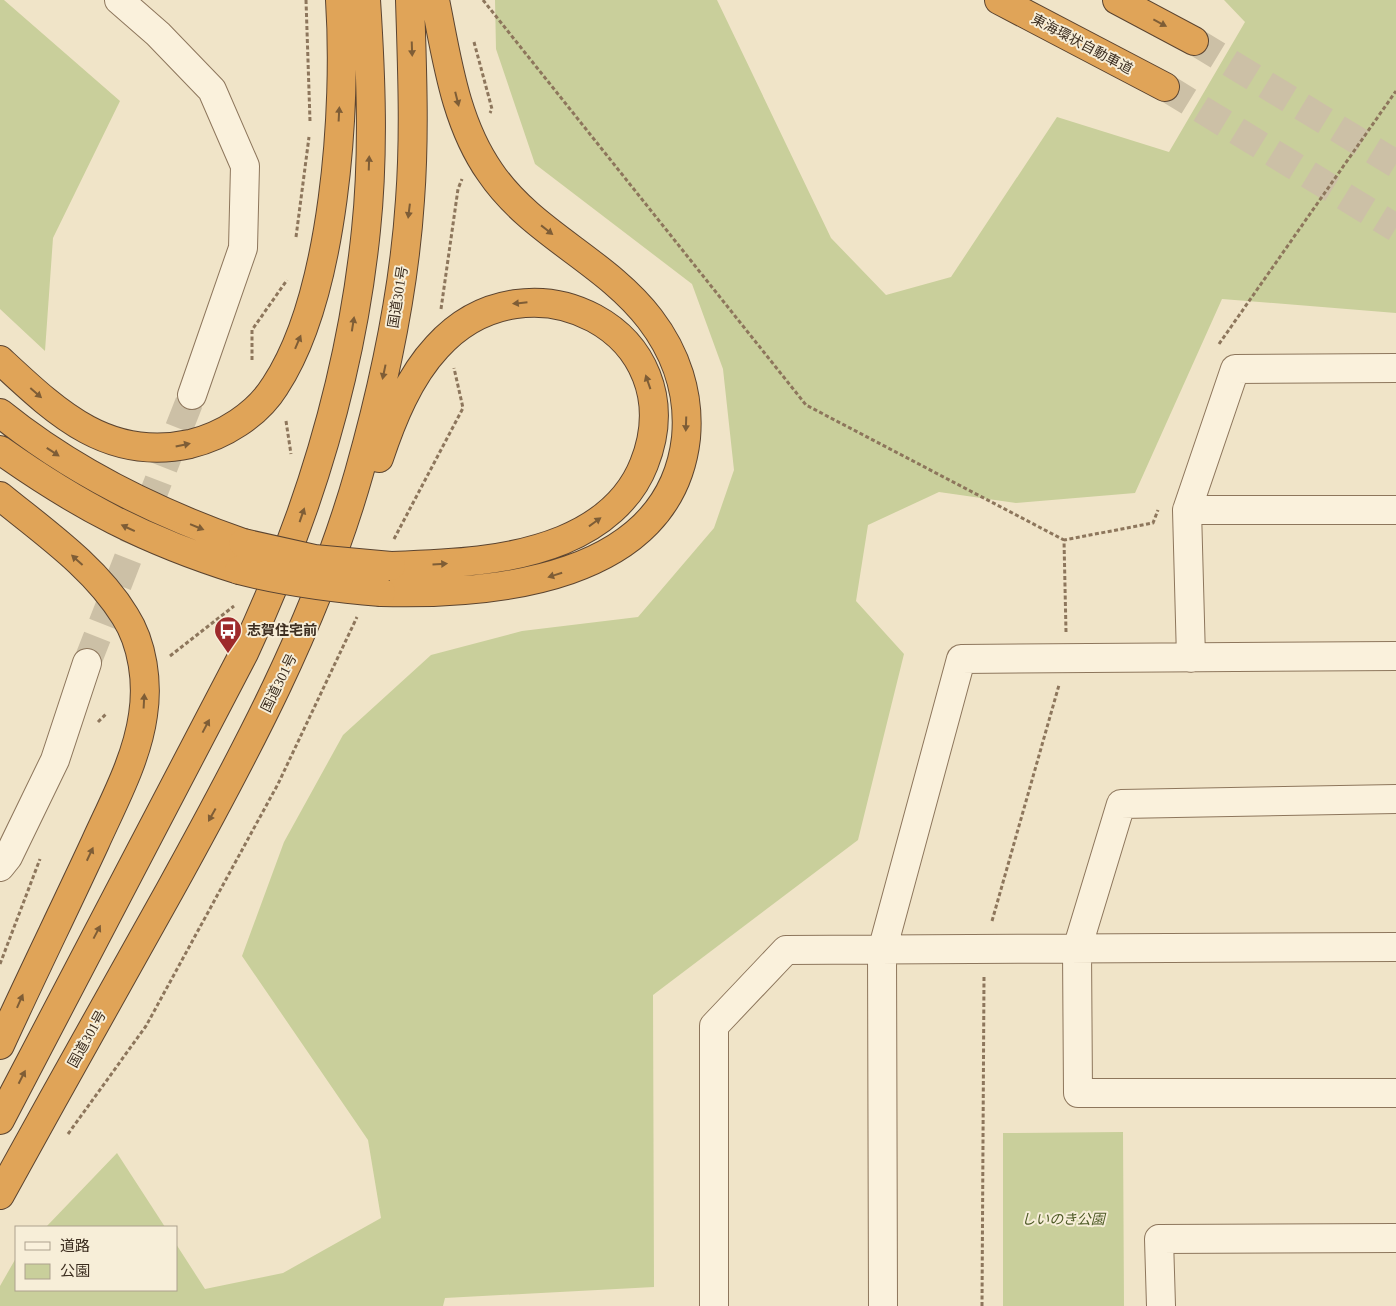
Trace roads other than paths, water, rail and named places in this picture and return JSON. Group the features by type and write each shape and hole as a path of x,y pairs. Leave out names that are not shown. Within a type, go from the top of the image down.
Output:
{"highway":[{"path":"0,360 59,413 89,432 118,444 147,448 175,447 204,441 232,427 254,411 275,387 296,345 314,293 325,242 338,131 341,68 340,0"},
{"path":"0,1120 244,653 275,586 320,460 349,346 366,230 371,114 366,0"},
{"name":"国道301号","path":"0,1195 227,788 286,671 311,611 358,476 377,406 397,305 410,203 414,135 410,0"},
{"path":"0,450 70,497 115,522 156,541 239,570 283,581 326,588 425,594 507,586 539,580 593,561 619,546 654,513 669,492 684,448 687,422 685,395 678,368 666,342 649,318 608,278 534,220 510,197 485,165 471,141 459,106 435,0"},
{"name":"東海環状自動車道","path":"1000,0 1166,87"},
{"path":"1121,2 1194,41"},
{"path":"0,413 43,446 117,491 175,518 243,543 314,559 392,554 466,563 534,549 563,540 587,528 625,498 639,476 654,428 654,404 649,381 638,360 623,339 604,324 583,312 558,304 531,302 504,305 482,313 458,328 437,346 402,400 387,435 350,543 306,649 227,788"},
{"path":"0,496 54,539 84,566 107,591 126,616 136,638 142,663 144,690 143,716 124,775 0,1045"}],"street":[{"path":"119,0 158,34 212,90 245,166 243,248 192,395"},
{"path":"1191,658 1187,510 1235,369 1396,368"},
{"path":"1187,510 1396,510"},
{"path":"883,1306 882,951 961,659 1396,656"},
{"path":"0,867 8,857 55,760 87,663"},
{"path":"1396,799 1121,804 1077,949 1078,1093 1396,1093"},
{"path":"714,1306 714,1026 786,950 1396,947"},
{"path":"1161,1306 1159,1239 1396,1238"}],"tunnel":[{"path":"1194,41 1396,164"},
{"path":"1165,87 1396,228"},
{"path":"87,663 192,395"}],"place":[{"name":"志賀住宅前","path":"228,654"}],"park label":[{"name":"しいのき公園","path":"1063,1219"}]}
